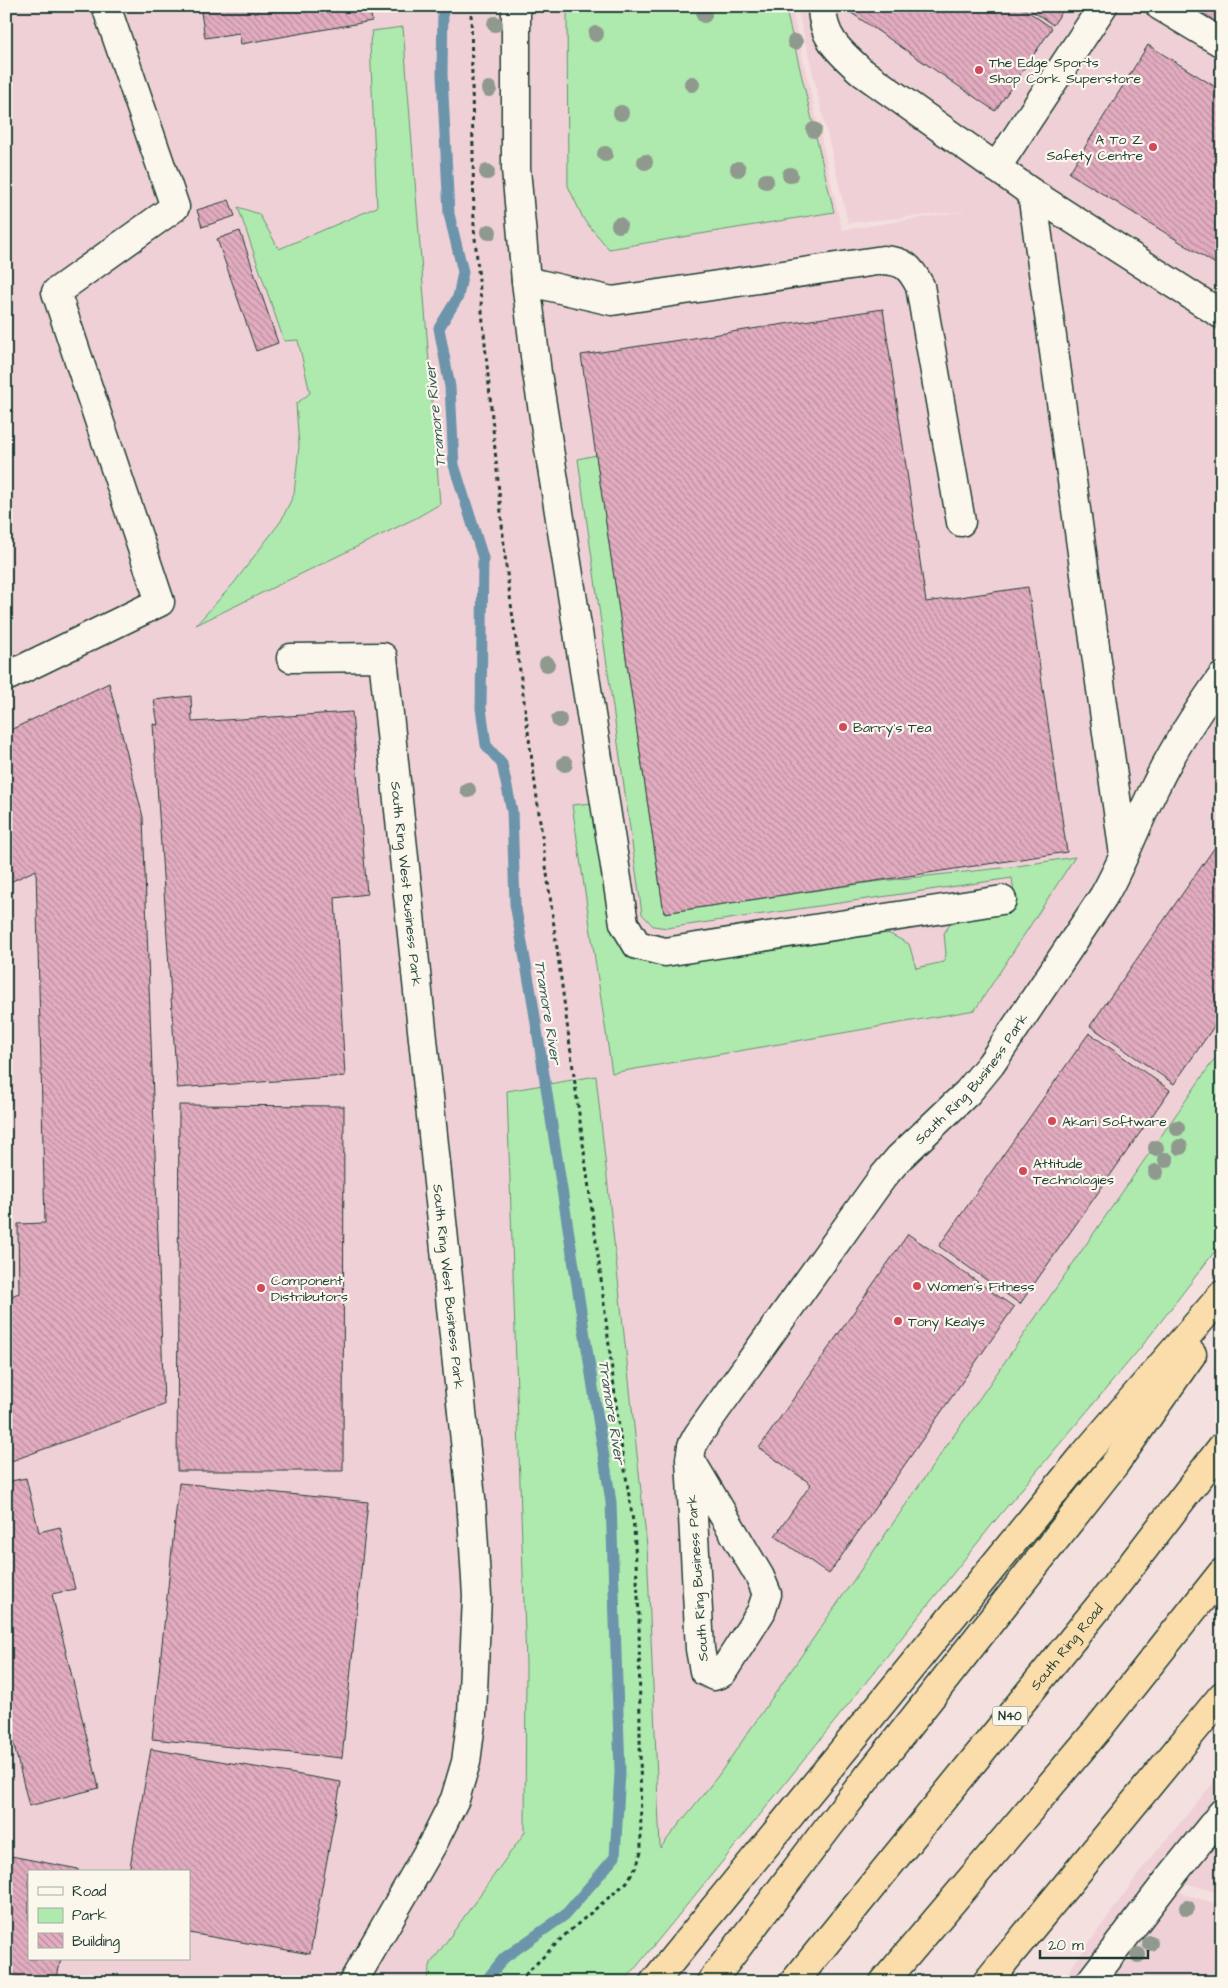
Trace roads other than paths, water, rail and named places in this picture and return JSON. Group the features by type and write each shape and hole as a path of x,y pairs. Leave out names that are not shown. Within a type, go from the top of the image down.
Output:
{"highway":[{"path":"654,1982 1085,1454 1222,1295"},
{"path":"711,1982 834,1819 1114,1465 1222,1311"},
{"name":"South Ring Road","path":"794,1982 1110,1593 1222,1447"},
{"path":"884,1982 1098,1729 1222,1572"},
{"path":"987,1982 1222,1696"},
{"path":"992,1982 1023,1939"}],"lane":[{"path":"6,677 160,602 56,292 175,207 106,6"},
{"path":"516,6 516,169 526,280 539,383 624,923 637,945 665,952 1002,900"},
{"path":"822,6 826,33 842,54 862,72 1032,193 1222,315"},
{"path":"996,168 1103,6"},
{"path":"1160,6 1222,44"},
{"path":"1032,193 1124,856"},
{"path":"526,280 612,301 883,260 896,261 905,265 914,274 920,286 961,522"},
{"name":"South Ring West Business Park","path":"291,658 383,657 471,1498 477,1596 472,1715 466,1762 455,1799 428,1853 353,1982"},
{"name":"South Ring Business Park","path":"690,1459 760,1577 767,1594 761,1612 722,1673 714,1676 704,1671 700,1649 690,1459 692,1446 882,1178 899,1158 968,1092 991,1064 1103,897 1171,755 1192,719 1222,677"},
{"path":"1090,1982 1169,1879 1216,1830"}],"waterway":[{"name":"Tramore River","path":"443,6 442,74 449,214 463,272 458,297 439,328 450,387 454,465 483,558 481,708 486,745 502,764 512,811 515,904 532,998 611,1502 620,1772 615,1857 565,1915 504,1958 485,1982"}],"place":[{"name":"The Edge Sports Shop Cork Superstore","path":"979,70"},
{"name":"A To Z Safety Centre","path":"1153,147"},
{"name":"Barry's Tea","path":"843,727"},
{"name":"Akari Software","path":"1052,1121"},
{"name":"Attitude Technologies","path":"1023,1171"},
{"name":"Women's Fitness","path":"917,1286"},
{"name":"Component Distributors","path":"261,1288"},
{"name":"Tony Kealys","path":"898,1321"}]}
